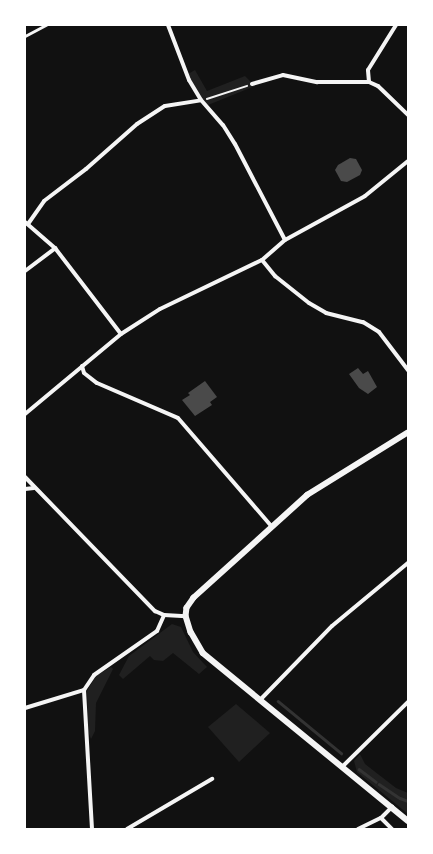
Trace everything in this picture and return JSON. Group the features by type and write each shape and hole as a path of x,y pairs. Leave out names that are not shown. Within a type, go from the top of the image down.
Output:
{"street":[{"path":"168,25 183,66 203,100 235,144 285,240"},
{"path":"369,82 368,70 396,25"},
{"path":"252,84 283,75 319,82 369,82 378,86 408,114"},
{"path":"121,334 55,248 26,223 44,201 86,169 137,124 165,106 203,100"},
{"path":"25,414 121,334 160,309 262,260 285,240 365,196 408,161"},
{"path":"25,271 55,248"},
{"path":"262,260 275,276 309,304 326,313 363,322 379,332 408,370"},
{"path":"82,366 84,373 93,380 178,418 272,527"},
{"path":"408,433 327,481 272,527 194,598 187,608 186,616 196,642 203,653 343,766 408,821"},
{"path":"25,477 155,611 164,615 186,616"},
{"path":"25,489 34,488"},
{"path":"260,700 332,626 408,563"},
{"path":"92,829 84,690 94,675 157,631 164,615"},
{"path":"25,708 84,690"},
{"path":"343,766 408,702"},
{"path":"127,829 212,779"},
{"path":"358,829 381,818 393,807"},
{"path":"381,818 392,829"}],"lane":[{"path":"25,36 46,25"}],"path":[{"path":"203,100 252,84"}],"shaded area":[{"path":"195,70 207,91 245,76 255,86 208,105 200,97 188,74"},
{"path":"172,624 181,627 193,652 207,667 199,674 173,653 163,661 154,660 150,656 123,679 119,675 129,656"},
{"path":"111,667 113,669 96,703 95,731 91,739 88,731 87,691 96,676"},
{"path":"236,704 270,733 239,762 208,727"},
{"path":"360,754 365,764 396,788 408,793 408,814 357,772 354,761"}],"building":[{"path":"350,158 356,159 362,170 360,175 347,182 341,181 335,170 338,165"},
{"path":"358,368 363,374 368,371 377,387 368,394 359,388 349,374"},
{"path":"205,381 217,397 210,402 212,405 195,416 182,400 190,395 188,393"}],"waterway":[{"path":"278,701 341,753"},
{"path":"359,769 376,782"},
{"path":"379,784 400,798 408,801"}]}
